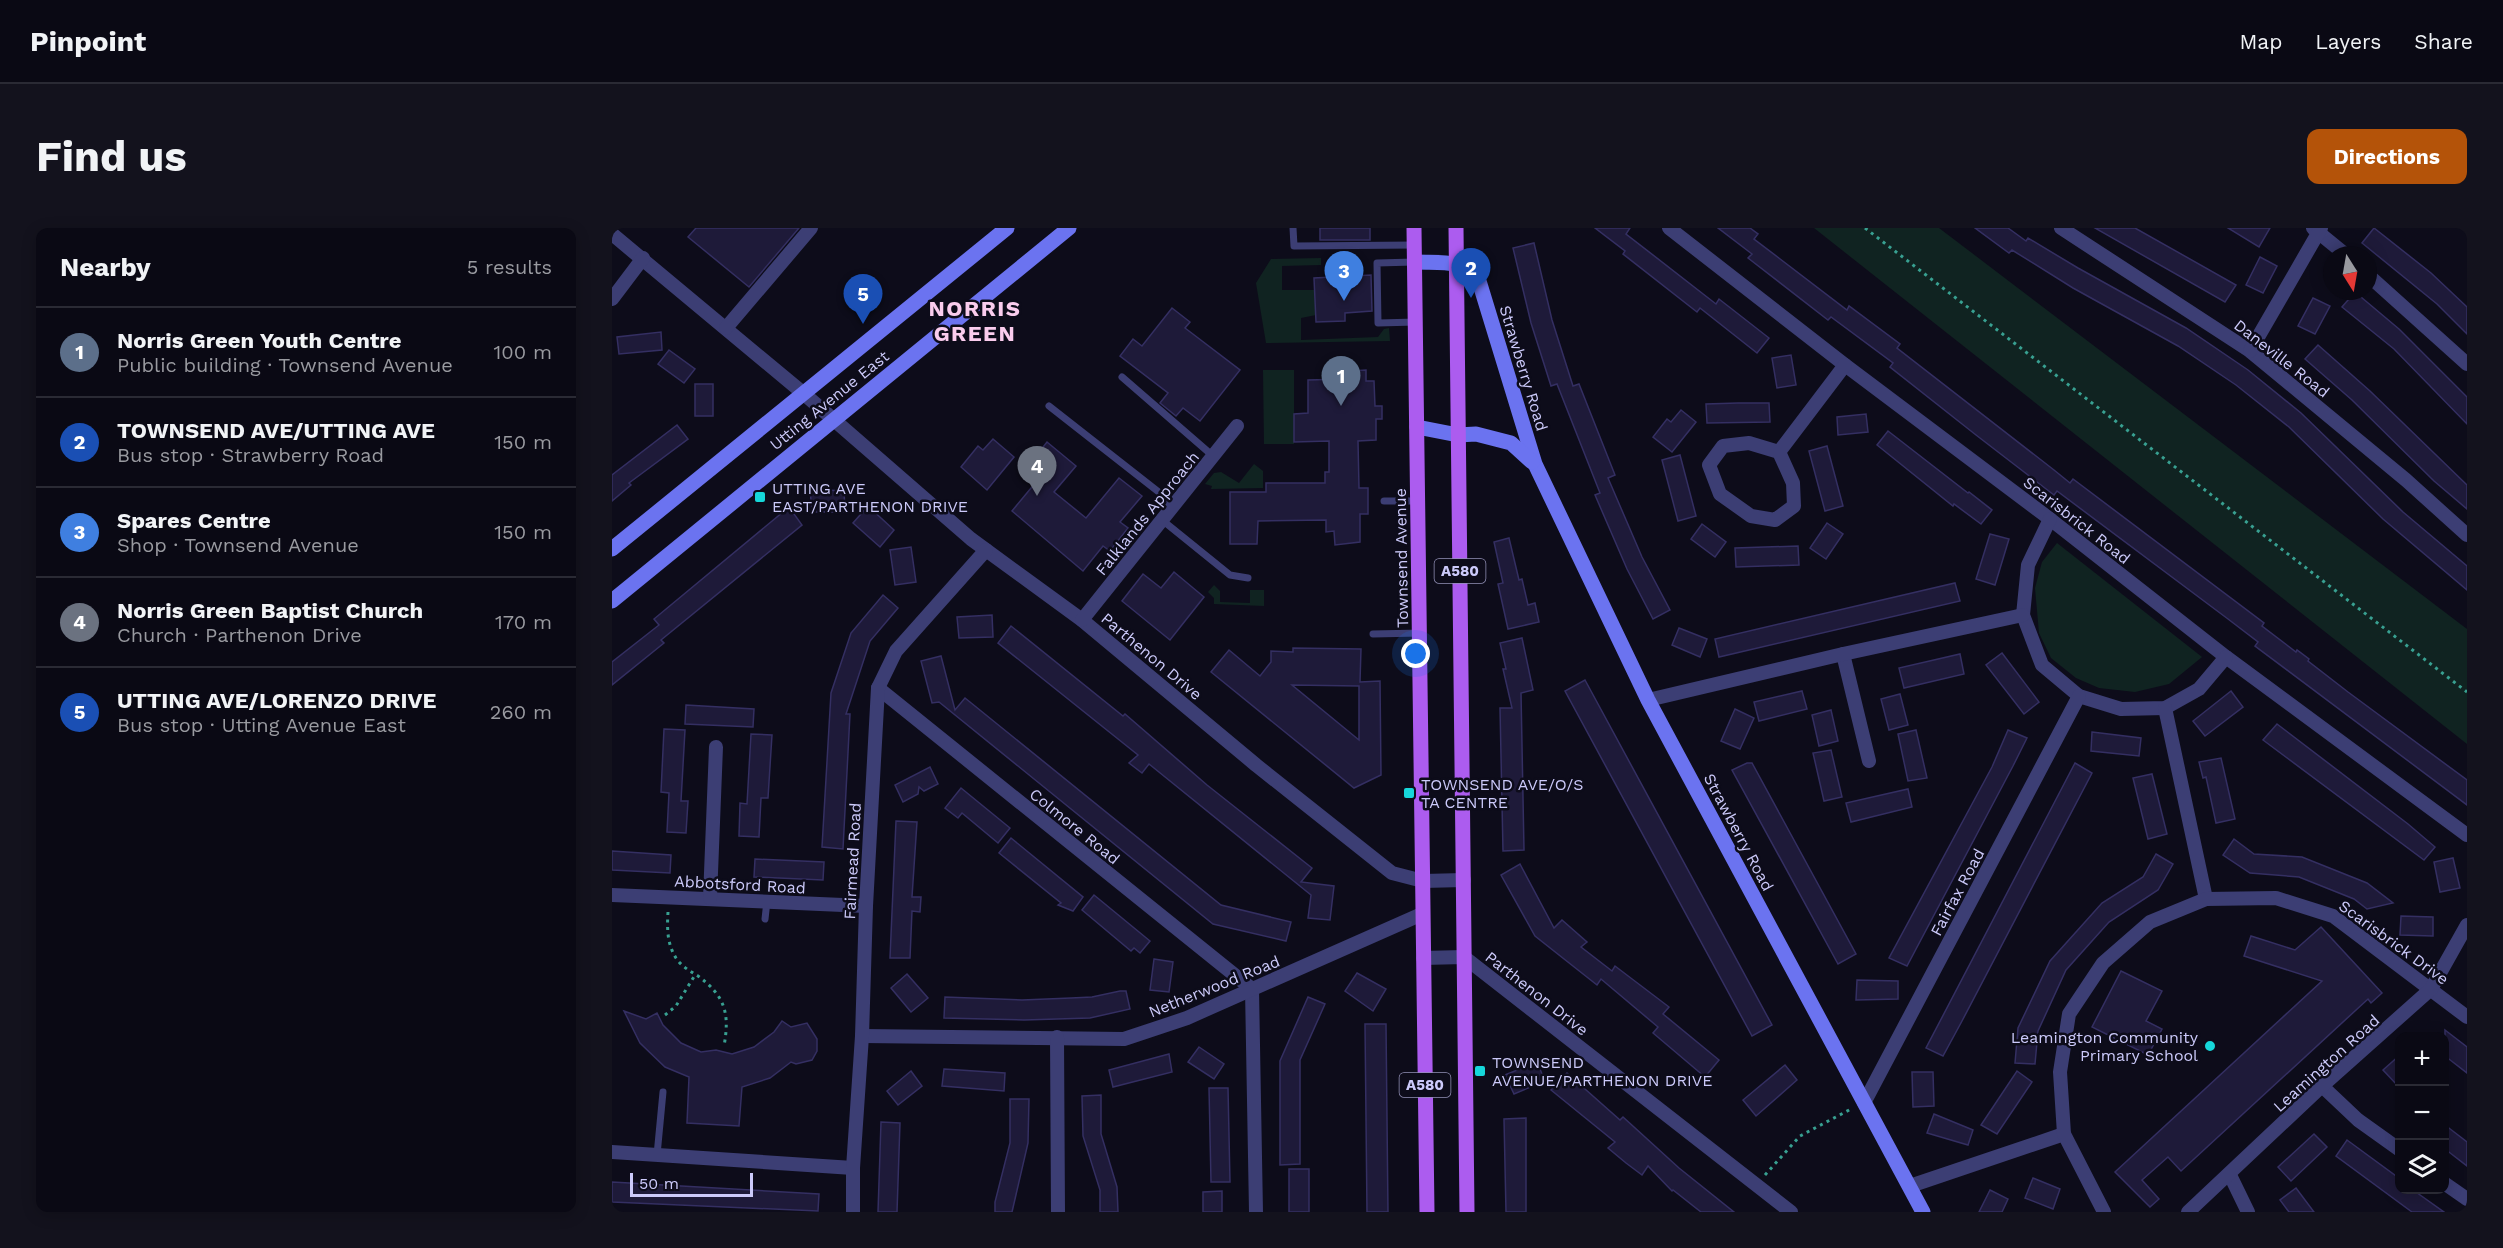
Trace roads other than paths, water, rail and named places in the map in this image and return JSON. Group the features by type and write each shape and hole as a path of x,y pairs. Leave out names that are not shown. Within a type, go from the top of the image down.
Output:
{"main road":[{"name":"Utting Avenue East","path":"612,549 1007,228"},
{"name":"Utting Avenue East","path":"612,601 1069,228"},
{"name":"Townsend Avenue","path":"1414,228 1427,1212"},
{"name":"A580","path":"1456,228 1467,1212"},
{"path":"1415,262 1456,263"},
{"name":"Strawberry Road","path":"1456,263 1473,272 1479,281 1535,464 1648,700 1923,1212"},
{"name":"Strawberry Road","path":"1417,427 1458,435 1476,434 1511,443 1535,464"}],"street":[{"path":"726,328 811,228"},
{"name":"Scarisbrick Road","path":"1669,228 1845,365 2050,519 2226,657 2467,835"},
{"name":"Daneville Road","path":"2061,228 2250,351 2406,480 2467,535"},
{"path":"2250,351 2318,229 2336,246"},
{"name":"Parthenon Drive","path":"612,234 803,393 986,550 1082,620 1256,765 1392,873 1423,881 1464,880"},
{"path":"612,299 643,258"},
{"path":"2377,282 2467,364"},
{"path":"1779,452 1845,365"},
{"name":"Falklands Approach","path":"1082,620 1237,426"},
{"path":"1749,442 1779,452 1793,483 1794,506 1775,520 1751,516 1720,494 1709,465 1723,446 1749,442"},
{"path":"2050,519 2028,565 2024,615 2042,666 2079,696 2121,709 2165,708 2199,689 2226,657"},
{"name":"Fairmead Road","path":"854,1212 853,1168 862,1036 866,906 878,688 896,651 986,550"},
{"path":"1648,700 1843,654 2024,615"},
{"path":"1843,654 1869,761"},
{"name":"Colmore Road","path":"878,688 1252,989"},
{"name":"Fairfax Road","path":"1864,1103 2079,696"},
{"path":"2165,708 2206,899"},
{"path":"710,898 716,747"},
{"name":"Abbotsford Road","path":"612,895 866,906"},
{"name":"Scarisbrick Drive","path":"2104,1212 2064,1134 2060,1072 2069,1014 2103,963 2150,922 2206,899 2276,898 2333,916 2467,1017"},
{"name":"Netherwood Road","path":"862,1036 1124,1038 1187,1018 1422,914"},
{"name":"Leamington Road","path":"2188,1212 2230,1175 2322,1086 2431,989 2467,925"},
{"name":"Parthenon Drive","path":"1423,958 1464,957 1791,1212"},
{"path":"1252,989 1256,1212"},
{"path":"1057,1037 1058,1212"},
{"path":"2322,1086 2358,1120 2395,1146"},
{"path":"1910,1186 2064,1134"},
{"path":"612,1152 853,1168"},
{"path":"2230,1175 2248,1212"},
{"path":"2449,1186 2467,1199"}],"lane":[{"path":"1293,228 1294,246 1414,244"},
{"path":"1415,262 1377,263 1378,323 1416,322"},
{"path":"1122,377 1213,456"},
{"path":"1049,406 1174,504"},
{"path":"1384,501 1418,501"},
{"path":"1162,520 1230,575 1248,578"},
{"path":"1373,634 1420,633"},
{"path":"765,919 767,901"},
{"path":"657,1155 663,1092"}],"place":[{"name":"TOWNSEND AVE/UTTING AVE","path":"1471,298"},
{"name":"Spares Centre","path":"1344,301"},
{"name":"UTTING AVE/LORENZO DRIVE","path":"863,324"},
{"name":"Norris Green Youth Centre","path":"1341,406"},
{"name":"Norris Green Baptist Church","path":"1037,496"},
{"name":"UTTING AVE EAST/PARTHENON DRIVE","path":"760,497"},
{"name":"TOWNSEND AVE/O/S TA CENTRE","path":"1409,793"},
{"name":"Leamington Community Primary School","path":"2210,1046"},
{"name":"TOWNSEND AVENUE/PARTHENON DRIVE","path":"1480,1071"}],"district":[{"name":"NORRIS GREEN","path":"975,320"}]}
